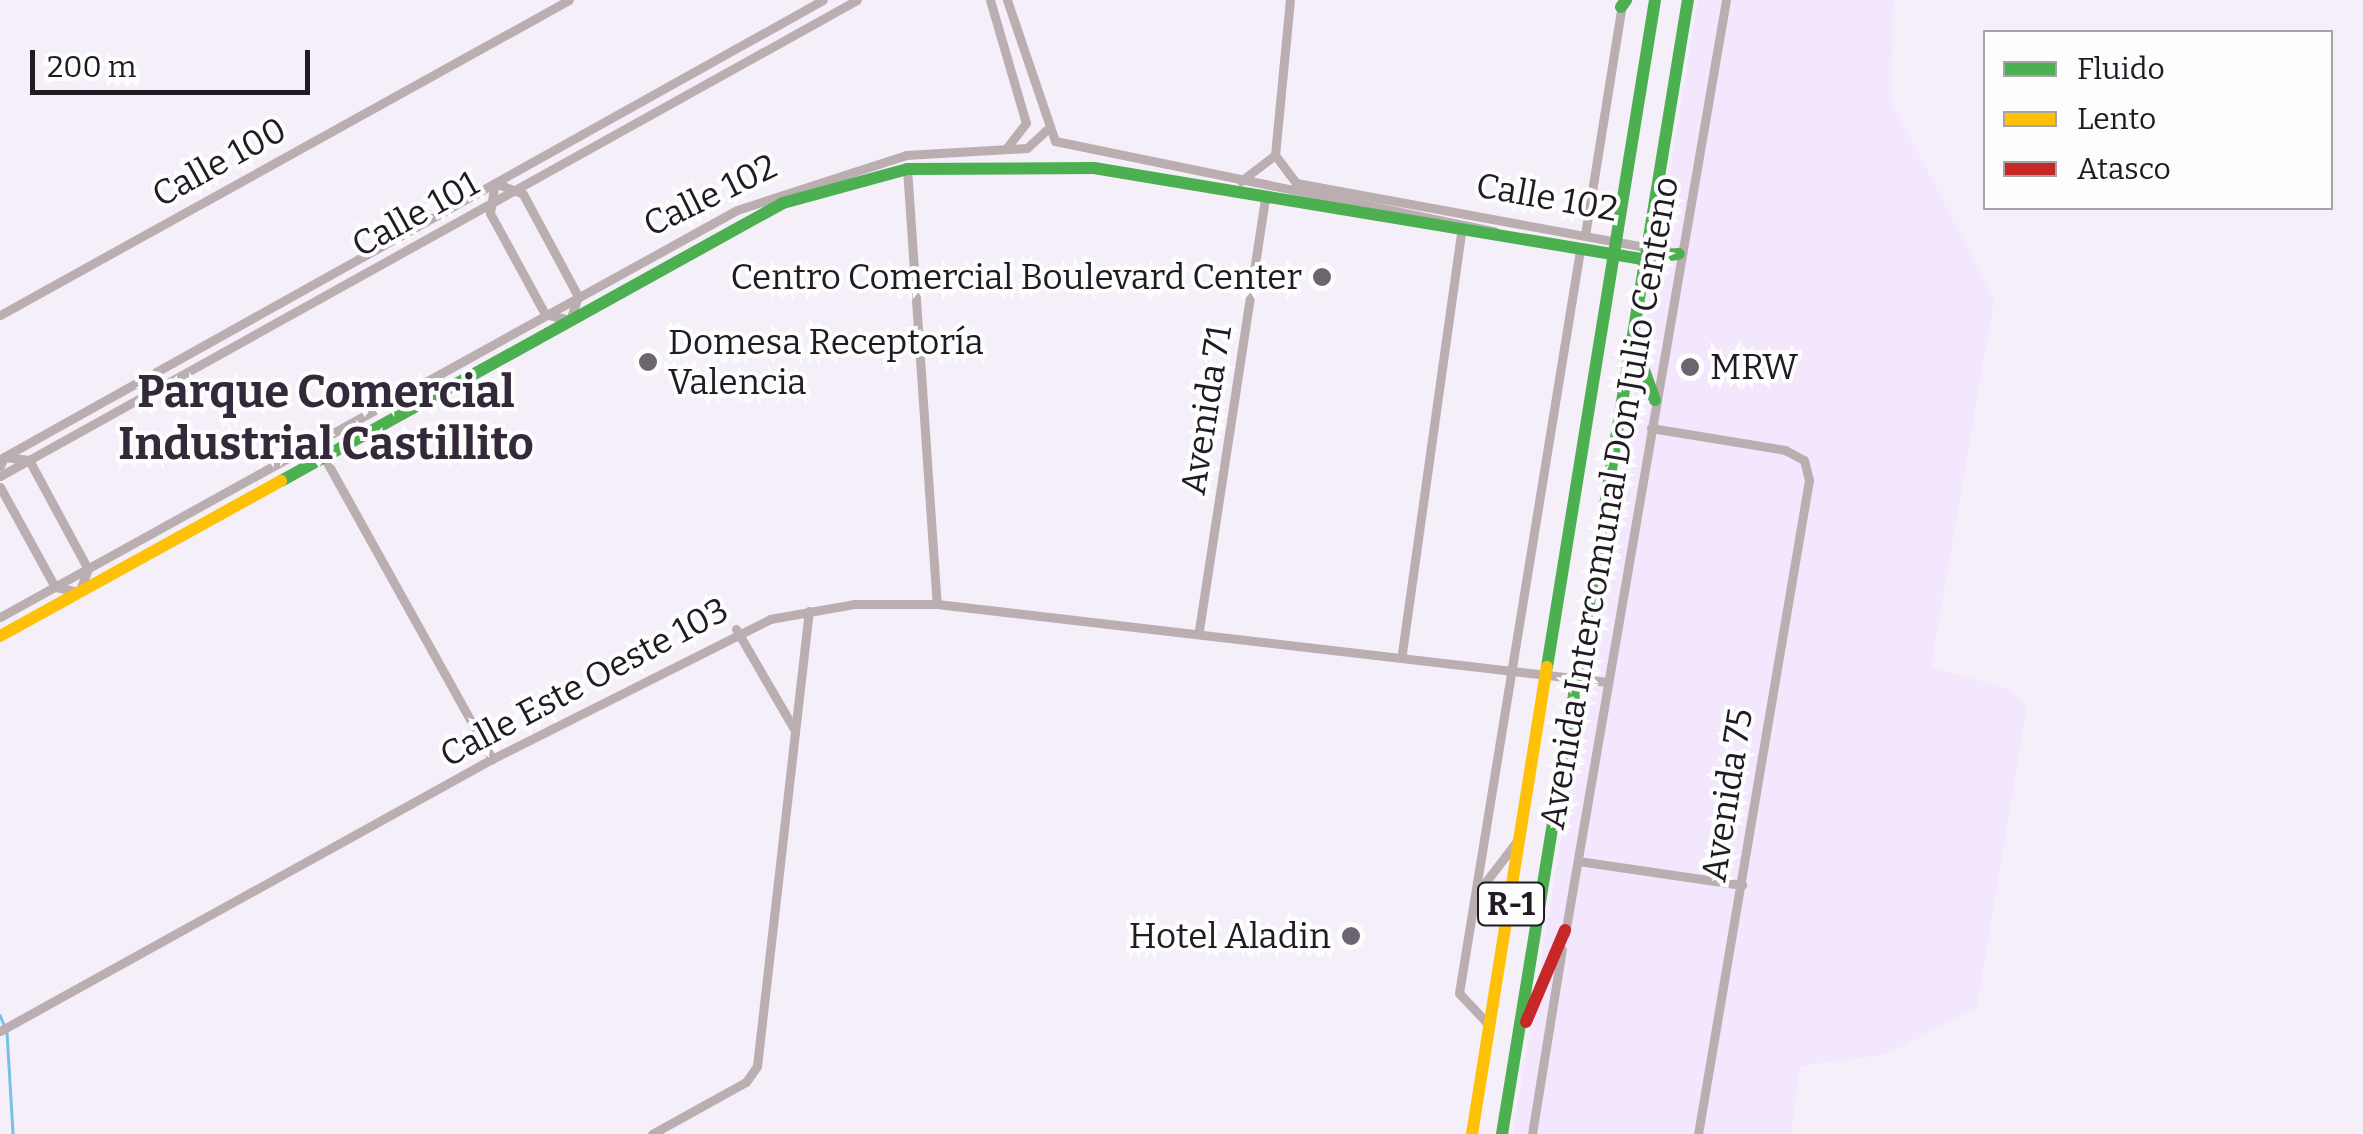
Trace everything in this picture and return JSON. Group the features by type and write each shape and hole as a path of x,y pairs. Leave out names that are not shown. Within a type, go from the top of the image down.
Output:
{"main road":[{"name":"Avenida Intercomunal Don Julio Centeno","path":"1472,1134 1621,240 1655,0"},
{"name":"Avenida Intercomunal Don Julio Centeno","path":"1502,1134 1642,259 1688,0"},
{"name":"Calle 102","path":"3,634 783,204 906,162 1094,168 1580,250 1642,259 1678,254"},
{"path":"1632,337 1655,400"},
{"path":"1518,1042 1565,930"}],"street":[{"name":"Calle 100","path":"0,314 569,0"},
{"name":"Calle 101","path":"1,461 823,0"},
{"name":"Calle 101","path":"0,476 857,0"},
{"path":"1007,0 1046,130"},
{"path":"1239,182 1276,156 1290,0"},
{"name":"Avenida Intercomunal Don Julio Centeno","path":"1532,1134 1678,254 1726,0"},
{"name":"Avenida Intercomunal Don Julio Centeno","path":"1585,234 1623,2"},
{"path":"991,4 1011,14"},
{"path":"991,4 1026,122 1007,147"},
{"path":"677,81 686,95"},
{"name":"Calle 102","path":"0,617 737,210 906,162 1007,147 1028,148 1046,130 1076,148 1512,237"},
{"name":"Calle 102","path":"1276,156 1296,183 1647,244 1678,254"},
{"path":"906,162 936,604"},
{"path":"494,183 518,188 578,296 570,320 545,314 488,204 494,183"},
{"name":"Avenida 71","path":"1199,630 1265,197"},
{"path":"1402,653 1461,231"},
{"name":"Avenida Intercomunal Don Julio Centeno","path":"1490,1032 1482,1010 1460,998 1580,250"},
{"name":"Avenida 75","path":"1651,428 1785,450 1808,466 1698,1134"},
{"path":"324,457 492,759"},
{"path":"0,487 56,587 79,592 88,568 29,460 1,461"},
{"name":"Calle Este Oeste 103","path":"0,1032 492,759 736,629 809,611 936,604 1402,653 1607,682"},
{"path":"652,1134 746,1082 757,1066 809,611"},
{"path":"736,629 794,729"},
{"path":"1476,894 1523,834"},
{"path":"1578,861 1742,885"}],"shaded area":[{"path":"1698,0 1893,0 1891,101 1994,300 1931,667 2008,689 2027,706 1977,1008 1887,1054 1800,1066 1791,1134 1513,1134"}],"waterway":[{"path":"0,1015 4,1025"},
{"path":"7,1032 13,1134"}],"traffic: fast":[{"path":"1621,7 1626,0"},
{"path":"1547,667 1655,0"},
{"path":"1502,1134 1688,0"},
{"path":"281,481 783,203 907,169 1094,168 1642,259 1679,254"},
{"path":"1633,340 1655,400"}],"traffic: slow":[{"path":"0,636 281,481"},
{"path":"1472,1134 1547,667"}],"traffic: jam":[{"path":"1526,1022 1565,930"}],"place":[{"name":"Centro Comercial Boulevard Center","path":"1322,277"},
{"name":"Domesa Receptoría Valencia","path":"648,362"},
{"name":"MRW","path":"1690,367"},
{"name":"Hotel Aladin","path":"1351,936"}],"district":[{"name":"Parque Comercial Industrial Castillito","path":"326,419"}]}
